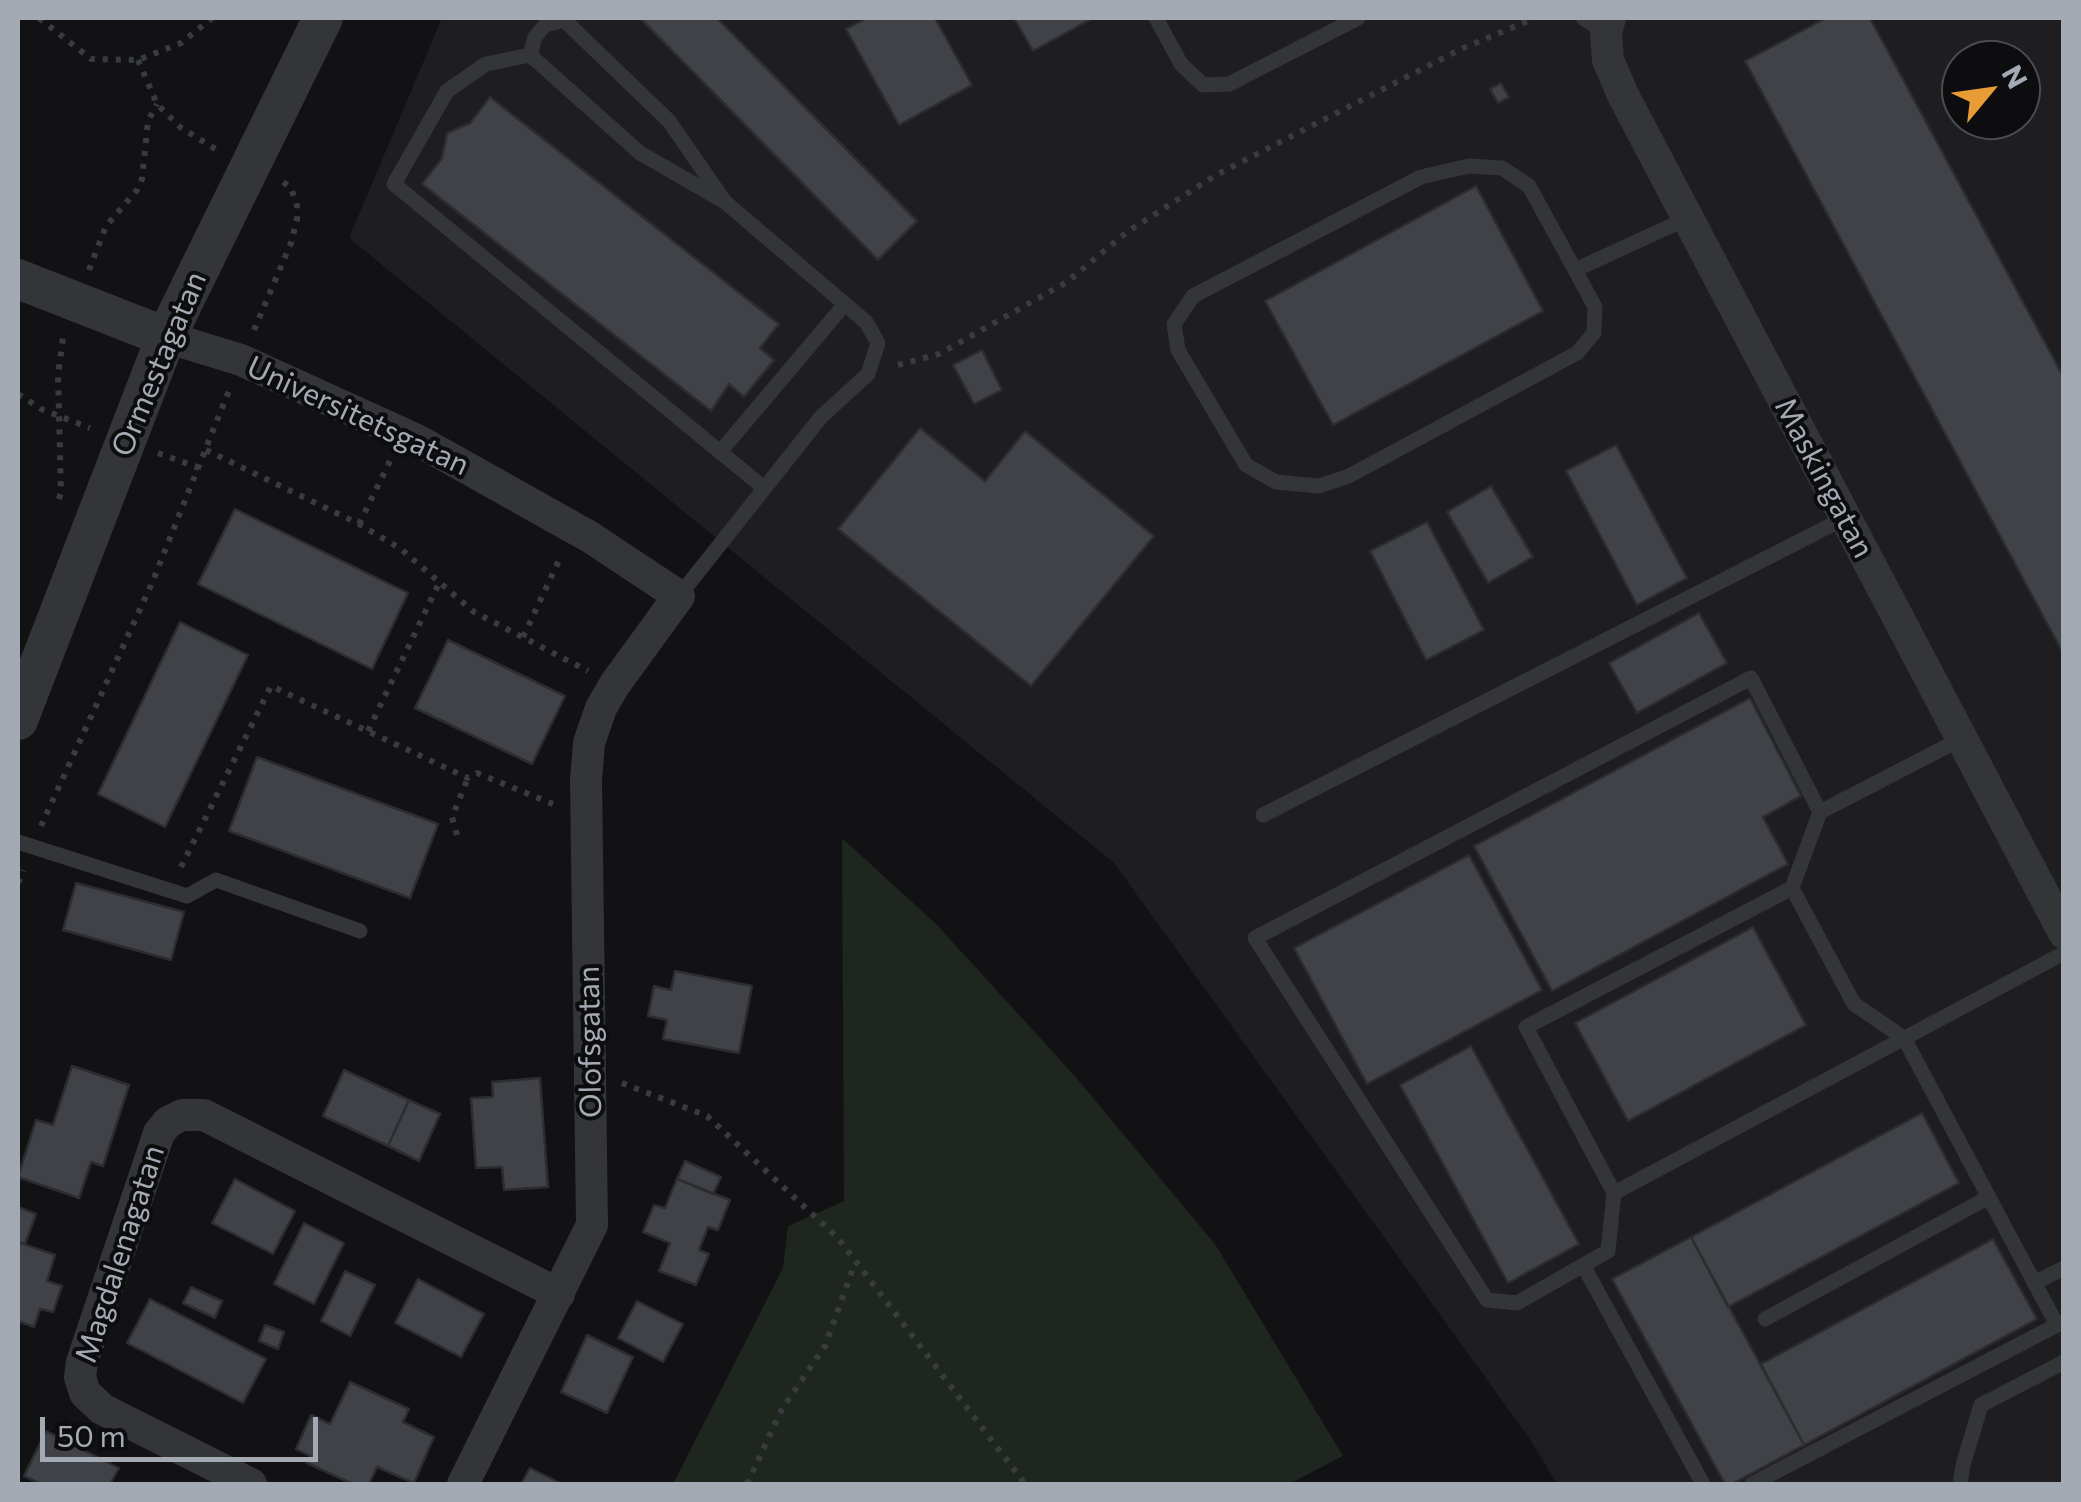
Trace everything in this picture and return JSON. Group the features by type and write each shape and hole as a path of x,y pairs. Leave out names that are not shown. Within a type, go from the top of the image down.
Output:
{"street":[{"name":"Ormestagatan","path":"18,720 166,337 323,18"},
{"name":"Maskingatan","path":"1600,23 1608,60 1623,94 2064,934"},
{"name":"Universitetsgatan","path":"18,279 166,337 241,360 405,434 574,528 679,596"},
{"name":"Olofsgatan","path":"463,1484 592,1225 586,817 589,743 601,708 615,684 679,596"},
{"name":"Magdalenagatan","path":"251,1484 102,1409 85,1392 80,1377 159,1133 168,1122 182,1115 204,1115 559,1294"}],"lane":[{"path":"1156,18 1180,64 1203,85 1228,84 1358,18"},
{"path":"530,55 534,37 545,25 564,20 669,121 725,202"},
{"path":"530,55 486,64 447,91 394,184 764,488"},
{"path":"530,55 640,153 725,202 866,322 878,343 868,374 822,418 679,596"},
{"path":"1469,166 1502,168 1529,186 1576,270 1595,308 1594,333 1577,353 1349,476 1319,486 1276,482 1246,466 1178,350 1174,324 1192,296 1421,177 1469,166"},
{"path":"1576,270 1688,218"},
{"path":"720,452 845,304"},
{"path":"1263,816 1845,518"},
{"path":"1820,812 1750,678 1255,938 1487,1300 1516,1303 1608,1251 1614,1193 1526,1026 1792,888 1820,812 1961,739"},
{"path":"25,844 187,896 216,880 360,931"},
{"path":"1752,1484 2057,1325 1904,1038 1854,1004 1792,888"},
{"path":"1614,1193 2064,953"},
{"path":"1764,1319 1989,1198"},
{"path":"1583,1265 1703,1484"},
{"path":"2034,1283 2064,1268"},
{"path":"1960,1484 1982,1404 2064,1362"}],"path":[{"path":"39,18 92,59 138,60 181,43 212,18"},
{"path":"868,374 939,354 1067,282 1127,232 1216,174 1461,49 1534,18"},
{"path":"55,508 61,492 60,346 106,226 138,190 148,121 156,104"},
{"path":"18,883 25,844 152,582 241,360"},
{"path":"359,524 405,434"},
{"path":"206,450 359,524 401,550 474,612 615,684"},
{"path":"523,637 574,528"},
{"path":"368,731 440,581"},
{"path":"169,891 271,686 468,778"},
{"path":"457,835 452,816 468,778 477,773 586,817"},
{"path":"591,1080 616,1081 707,1116 838,1238 1025,1484"},
{"path":"747,1484 782,1410 824,1346 856,1261"}],"shaded area":[{"path":"442,18 2063,18 2063,1484 1557,1484 1529,1438 1114,863 349,238"},
{"path":"842,838 936,924 1074,1075 1215,1244 1343,1456 1289,1484 673,1484 783,1268 788,1226 844,1201"}],"building":[{"path":"640,18 717,18 917,221 878,260"},
{"path":"867,18 935,18 972,85 899,125 846,29"},
{"path":"1014,18 1093,18 1033,51"},
{"path":"1826,18 1870,18 2064,378 2064,655 1745,61"},
{"path":"1501,83 1509,97 1498,103 1490,89"},
{"path":"490,97 779,324 760,348 774,360 744,397 729,384 711,411 422,184 442,158 447,133 470,123"},
{"path":"1476,186 1543,311 1333,425 1265,301"},
{"path":"982,350 1002,390 974,404 953,365"},
{"path":"920,428 985,481 1025,431 1154,536 1031,686 838,529"},
{"path":"1616,445 1687,578 1637,605 1566,471"},
{"path":"1491,486 1533,557 1488,583 1447,512"},
{"path":"235,509 408,593 372,669 198,584"},
{"path":"1427,522 1484,630 1426,660 1370,551"},
{"path":"1699,613 1727,663 1637,713 1609,663"},
{"path":"180,622 248,655 165,827 98,794"},
{"path":"448,640 565,696 532,764 415,708"},
{"path":"1750,698 1801,796 1763,817 1788,864 1552,991 1474,846"},
{"path":"257,757 438,824 410,898 229,831"},
{"path":"1469,855 1542,990 1367,1084 1294,948"},
{"path":"76,883 184,912 171,960 63,930"},
{"path":"1753,927 1806,1025 1628,1121 1575,1023"},
{"path":"675,971 752,986 739,1053 663,1039 667,1020 648,1016 654,986 671,990"},
{"path":"1471,1046 1579,1244 1508,1283 1400,1085"},
{"path":"72,1066 129,1085 103,1166 91,1162 79,1198 18,1177 36,1120 53,1125"},
{"path":"344,1070 409,1100 388,1146 323,1116"},
{"path":"540,1078 548,1187 504,1190 502,1167 476,1168 471,1098 493,1097 492,1082"},
{"path":"409,1100 440,1114 419,1161 388,1146"},
{"path":"1922,1113 1959,1183 1728,1307 1691,1237"},
{"path":"685,1161 721,1177 713,1194 677,1179"},
{"path":"235,1179 295,1211 273,1254 212,1223"},
{"path":"677,1179 730,1200 718,1230 708,1227 699,1250 709,1254 696,1285 659,1271 670,1243 643,1232 654,1205 665,1208"},
{"path":"18,1207 36,1214 25,1244 18,1242"},
{"path":"304,1223 344,1243 314,1304 274,1284"},
{"path":"1691,1237 1804,1445 1732,1484 1725,1484 1612,1279"},
{"path":"1993,1239 2037,1319 1804,1445 1761,1364"},
{"path":"18,1242 55,1255 47,1281 62,1286 53,1312 40,1309 34,1327 18,1321"},
{"path":"345,1271 375,1285 350,1336 321,1321"},
{"path":"418,1279 484,1314 461,1357 395,1323"},
{"path":"191,1287 222,1301 215,1318 183,1303"},
{"path":"150,1299 266,1359 243,1403 127,1343"},
{"path":"637,1301 683,1324 663,1362 618,1338"},
{"path":"265,1325 284,1332 278,1349 259,1341"},
{"path":"587,1335 633,1357 607,1413 561,1392"},
{"path":"350,1382 409,1409 403,1422 434,1437 414,1483 377,1467 369,1484 353,1484 307,1463 310,1456 296,1449 311,1415 330,1424"},
{"path":"46,1431 119,1468 110,1484 41,1484 24,1476"},
{"path":"530,1468 562,1484 521,1484"}]}
